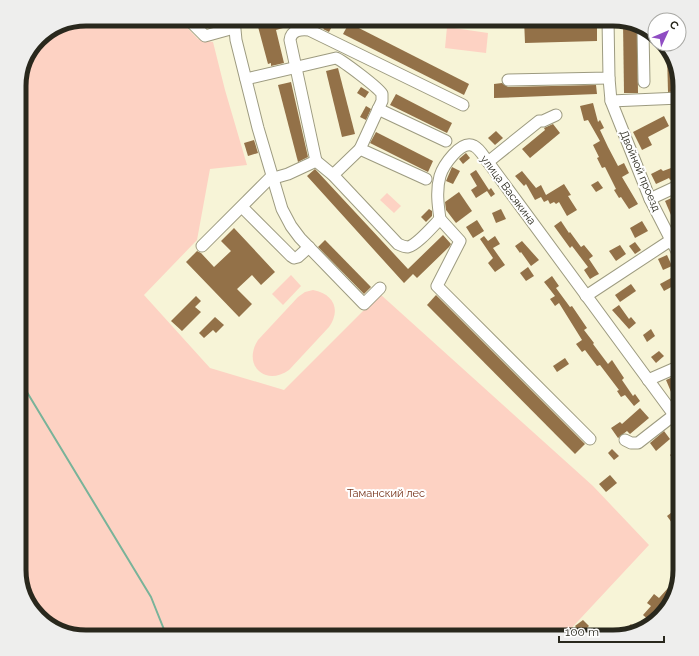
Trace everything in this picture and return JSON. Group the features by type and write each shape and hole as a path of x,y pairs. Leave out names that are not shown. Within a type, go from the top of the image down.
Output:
{"street":[{"path":"195,26 205,36 227,26"},
{"path":"234,26 236,40 258,128 282,209 291,226 300,238 364,304 380,288"},
{"name":"Двойной проезд","path":"608,26 611,101 650,199 673,244"},
{"path":"463,105 309,30 302,29 290,36 316,161 333,175 398,244 403,247 415,244 440,219 460,241 436,286 590,439"},
{"path":"643,35 644,82"},
{"path":"336,58 343,46"},
{"path":"246,79 336,58 344,61 377,88 382,94 382,101 360,149 333,175"},
{"path":"508,80 609,78"},
{"path":"611,101 673,98"},
{"path":"378,109 446,141"},
{"path":"488,162 538,121 543,121 556,115"},
{"name":"улица Васякина","path":"440,219 438,202 440,176 458,150 467,144 472,145 477,148 488,162 673,414"},
{"path":"360,149 426,179"},
{"path":"202,246 273,177 288,174 316,161"},
{"path":"650,199 673,188"},
{"path":"242,207 294,258 298,257 309,246"},
{"path":"586,296 671,240"},
{"path":"648,380 673,369"},
{"path":"625,440 631,443 638,443 673,421"}],"green space":[{"name":"Таманский лес","path":"86,26 186,26 198,39 213,42 225,90 247,165 210,169 197,240 144,295 210,368 284,390 380,294 593,486 649,545 570,630 86,630 75,629 53,620 36,603 28,585 26,574 26,82 32,60 38,50 53,36 63,31 75,27"},
{"path":"447,27 488,33 486,53 445,48"},
{"path":"387,193 401,206 394,213 380,200"},
{"path":"291,275 301,286 283,305 272,294"},
{"path":"313,290 326,295 330,299 335,309 333,321 289,370 280,375 264,375 258,371 254,365 254,349 258,340 298,297 305,292"}],"building":[{"path":"258,26 290,26 276,30 284,63 271,66 271,63 268,64"},
{"path":"320,26 332,26 329,32 323,29 324,28"},
{"path":"347,26 355,26 469,84 464,95 343,34"},
{"path":"524,26 538,26 538,28 597,26 597,41 525,43"},
{"path":"623,27 637,32 638,93 624,93"},
{"path":"667,61 673,82 673,92 668,92"},
{"path":"338,68 355,134 342,137 326,71"},
{"path":"291,82 308,157 298,162 278,85"},
{"path":"502,83 508,87 596,85 597,94 494,98 494,84"},
{"path":"361,87 369,92 365,98 357,93"},
{"path":"396,94 452,123 447,133 390,105"},
{"path":"593,103 598,122 600,120 604,128 600,130 608,147 618,166 624,163 629,173 622,177 638,204 629,209 614,190 616,189 605,167 602,168 597,158 599,157 593,145 600,141 588,120 584,121 580,106"},
{"path":"366,106 371,109 366,120 360,117"},
{"path":"664,116 669,126 648,137 652,145 642,150 633,132"},
{"path":"553,124 560,133 530,158 522,149 545,130 544,128"},
{"path":"496,131 503,138 495,145 488,138"},
{"path":"376,132 433,161 428,172 370,143"},
{"path":"254,140 258,153 248,156 244,143"},
{"path":"466,153 470,158 463,164 459,159"},
{"path":"452,167 460,171 453,184 446,181"},
{"path":"673,167 673,179 670,180 669,178 656,184 651,174 661,169 663,171"},
{"path":"315,169 408,269 443,235 451,244 417,278 413,274 404,283 307,176"},
{"path":"476,170 489,190 491,188 495,194 491,197 487,191 476,198 471,190 477,186 470,174"},
{"path":"522,171 536,188 541,185 546,195 564,184 571,195 568,196 577,210 567,216 559,202 556,204 554,202 550,204 548,200 544,202 541,197 535,200 526,184 524,186 515,176"},
{"path":"598,181 603,188 596,192 591,185"},
{"path":"459,192 472,211 456,223 446,210 445,202"},
{"path":"673,197 673,214 671,215 665,201"},
{"path":"429,209 432,211 432,216 426,222 421,217"},
{"path":"501,209 506,219 496,223 492,213"},
{"path":"477,220 484,231 473,238 466,227"},
{"path":"561,221 581,247 584,245 593,256 589,259 599,274 590,279 584,270 588,267 572,246 570,248 554,226"},
{"path":"642,221 648,231 635,238 630,228"},
{"path":"234,228 275,272 261,285 252,275 237,289 252,304 239,317 186,262 197,251 201,253 214,267 231,251 221,241"},
{"path":"484,236 488,241 495,236 500,244 493,248 505,265 495,272 488,263 493,258 480,239"},
{"path":"325,240 371,287 364,294 318,247"},
{"path":"522,241 539,260 531,266 515,246"},
{"path":"635,242 641,250 635,254 629,246"},
{"path":"620,245 626,254 616,261 609,251"},
{"path":"667,255 672,266 663,270 658,259"},
{"path":"528,267 534,276 526,281 520,273"},
{"path":"552,276 559,286 556,288 570,307 572,306 587,328 584,330 594,343 593,344 608,364 612,360 624,378 622,380 633,396 635,394 640,401 634,406 625,395 621,397 617,391 619,390 600,365 597,366 585,350 582,352 576,344 582,340 559,303 555,306 550,299 555,296 544,282"},
{"path":"671,278 673,282 673,286 664,291 660,284"},
{"path":"631,284 636,291 620,302 615,295"},
{"path":"436,295 585,444 575,454 427,305"},
{"path":"196,296 201,301 195,307 201,312 182,331 171,321"},
{"path":"619,305 629,319 631,317 636,323 629,329 612,310"},
{"path":"215,317 224,325 216,333 213,330 204,338 199,333"},
{"path":"651,329 655,336 647,342 643,335"},
{"path":"659,351 664,356 656,363 651,357"},
{"path":"565,358 569,364 557,372 553,366"},
{"path":"673,377 673,397 666,380"},
{"path":"640,408 649,418 630,434 627,431 618,438 611,428 620,422 622,424"},
{"path":"664,431 670,439 656,451 650,443"},
{"path":"612,449 619,456 614,460 608,453"},
{"path":"610,475 617,483 606,492 599,484"},
{"path":"673,511 673,524 667,516"},
{"path":"671,585 663,603 647,619 643,615 651,606 647,603 654,594 659,598"},
{"path":"583,620 589,626 584,630 578,630 575,626"}],"waterway":[{"path":"26,391 151,597 164,630"}]}
